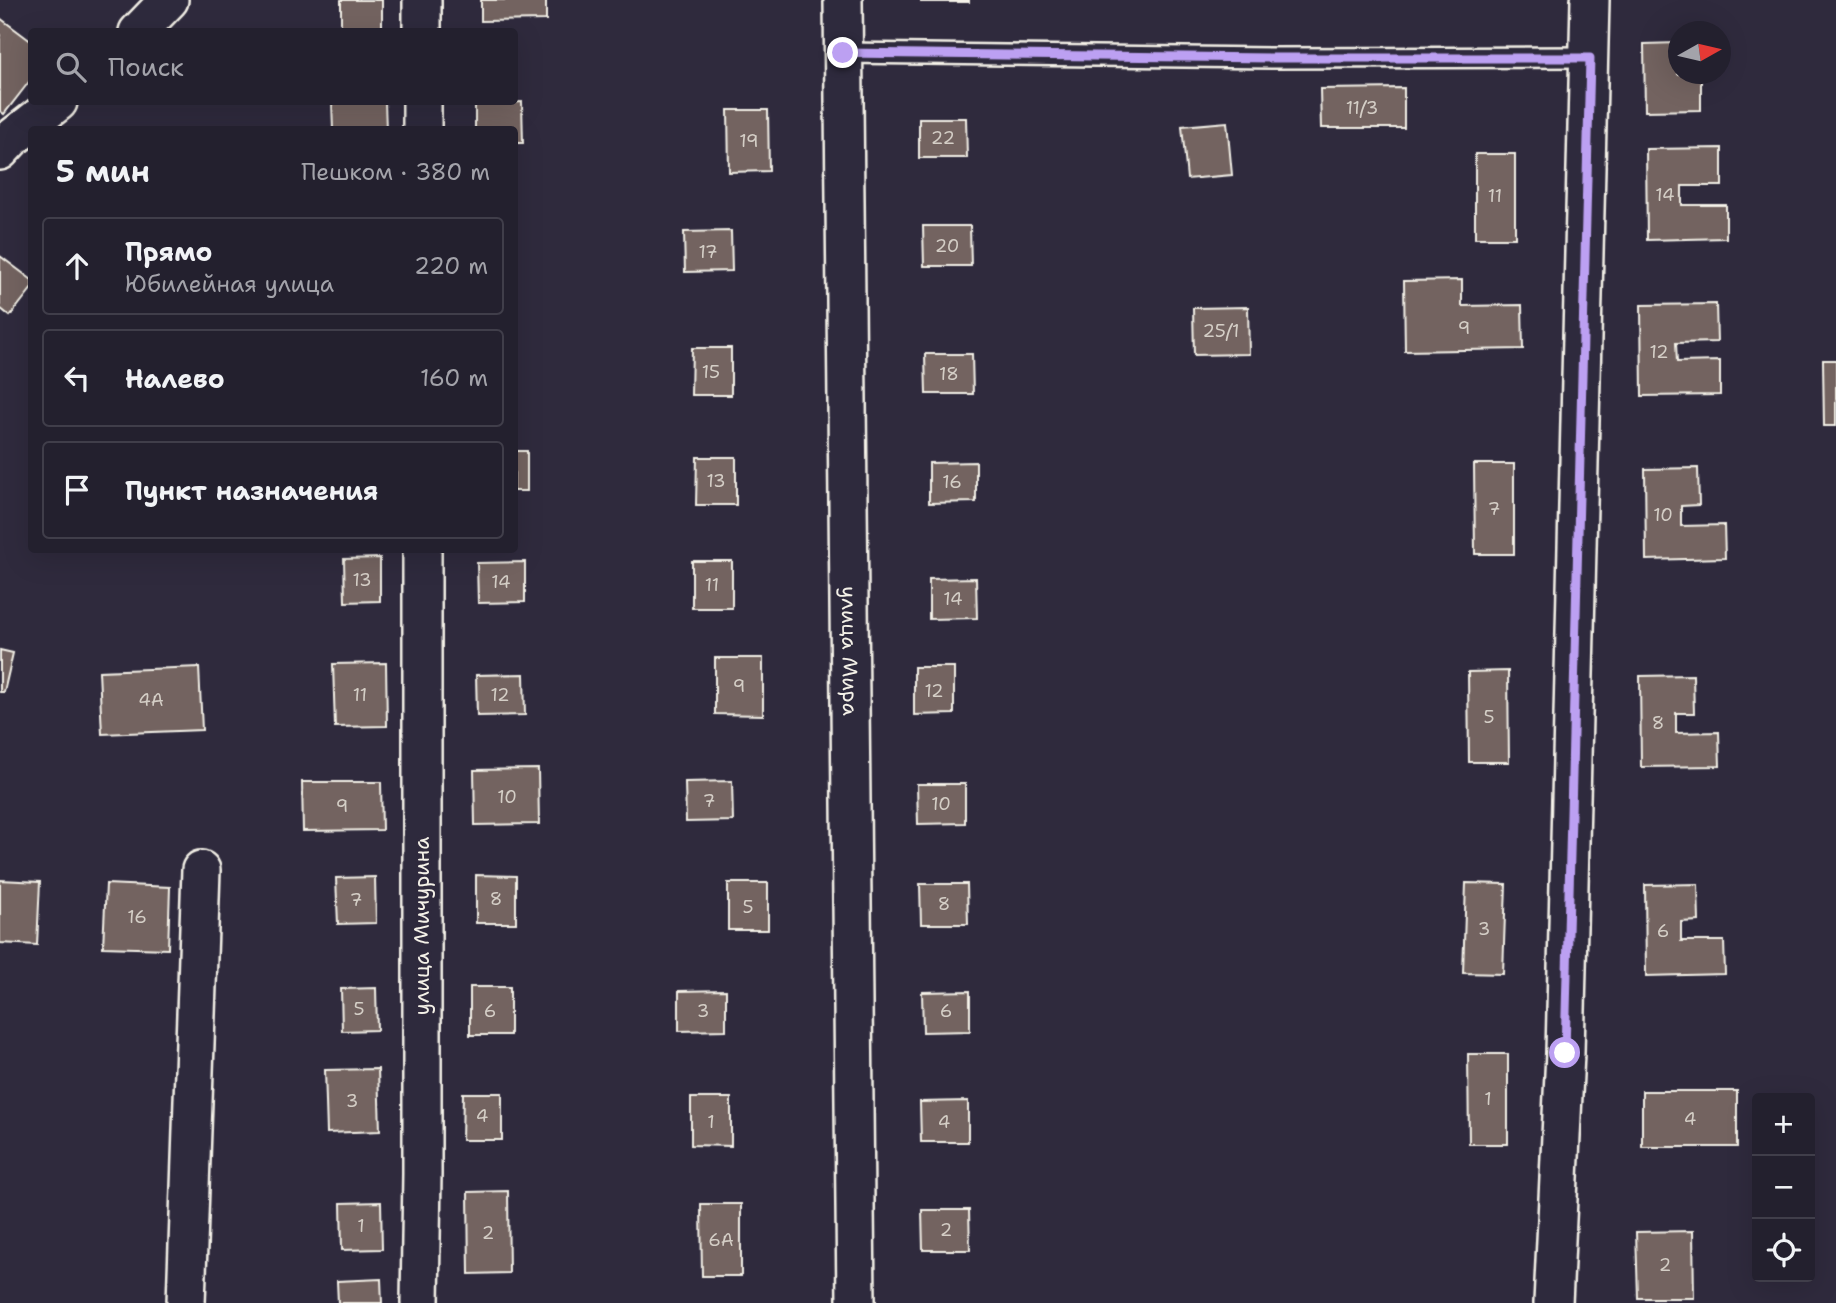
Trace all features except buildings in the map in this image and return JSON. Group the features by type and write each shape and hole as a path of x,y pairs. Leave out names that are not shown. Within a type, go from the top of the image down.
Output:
{"street":[{"path":"142,28 169,0"},
{"path":"422,0 422,28"},
{"name":"улица Мира","path":"842,0 856,1303"},
{"path":"1553,1303 1565,1053 1590,0"},
{"path":"0,150 54,105"},
{"path":"422,105 422,126"},
{"name":"улица Мичурина","path":"420,1303 422,553"},
{"path":"186,1303 201,870"}],"lane":[{"path":"843,53 1272,58 1590,58"}],"route":[{"path":"843,53 1272,58 1590,58 1565,1053"}]}
